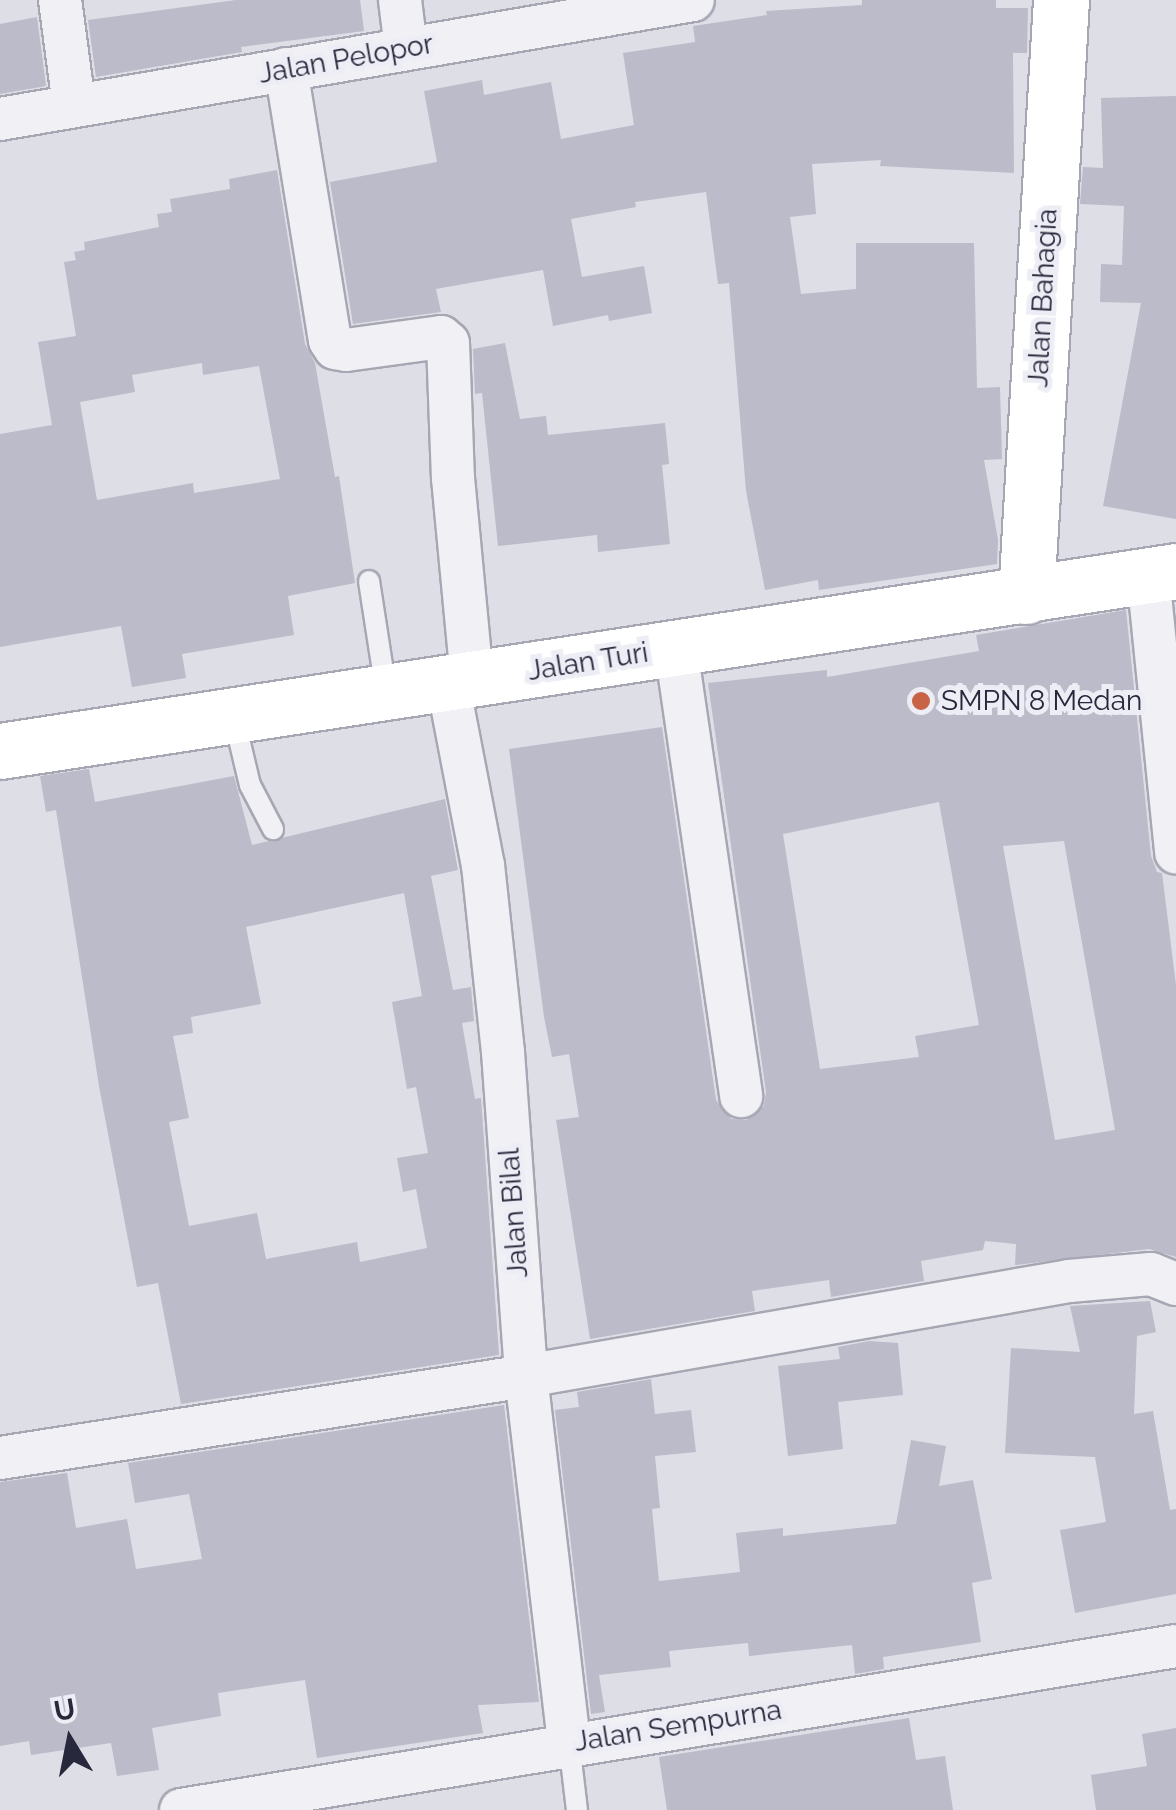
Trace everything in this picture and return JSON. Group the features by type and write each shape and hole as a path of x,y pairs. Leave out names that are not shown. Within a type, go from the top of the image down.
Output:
{"main road":[{"name":"Jalan Bahagia","path":"1026,596 1061,0"},
{"name":"Jalan Turi","path":"0,751 1162,573"}],"street":[{"path":"60,0 74,105"},
{"path":"400,0 406,48"},
{"name":"Jalan Pelopor","path":"0,119 692,0"},
{"name":"Jalan Bilal","path":"286,69 330,340 335,348 346,350 441,337 448,342 460,682 503,1052 526,1376 569,1743"},
{"path":"1162,573 1176,853"},
{"path":"676,649 741,1096"},
{"path":"0,1458 526,1376 1069,1280 1151,1274 1176,1284"},
{"name":"Jalan Sempurna","path":"181,1810 295,1801 569,1743 1176,1646"}],"lane":[{"path":"369,582 386,692"},
{"path":"233,716 250,785 273,829"},
{"path":"569,1743 577,1810"}],"building":[{"path":"236,0 360,0 364,31 241,47 242,52 96,77 88,20"},
{"path":"862,0 996,0 996,8 1028,8 1027,53 1013,53 1014,173 880,166 881,160 812,164 816,214 790,217 801,294 856,289 856,243 974,243 977,388 1000,387 1002,459 984,460 998,540 997,564 819,590 818,580 765,590 746,491 729,283 718,284 706,192 635,202 636,207 571,219 582,277 644,266 652,313 609,321 608,315 553,326 543,270 436,289 441,312 353,324 330,182 437,162 424,91 482,80 484,95 551,82 561,139 634,125 623,53 695,42 693,26 767,15 766,11 862,5"},
{"path":"37,17 46,86 0,94 0,24"},
{"path":"1176,96 1176,519 1103,506 1141,303 1100,302 1101,264 1122,265 1124,206 1080,204 1083,167 1103,168 1101,98"},
{"path":"277,170 305,344 315,363 335,477 339,476 355,583 288,596 294,635 182,654 186,678 132,687 121,626 0,647 0,434 52,425 38,342 76,336 64,262 76,260 74,252 85,250 84,242 159,227 157,214 172,212 170,199 230,189 229,179","holes":["202,363 203,375 259,366 280,479 194,493 193,483 97,500 80,402 135,392 132,375"]},
{"path":"505,343 520,419 546,416 548,435 665,423 669,464 662,465 670,544 598,552 597,535 498,546 482,393 475,394 473,349"},
{"path":"1126,610 1151,856 1157,872 1162,873 1176,985 1176,1257 1149,1249 1015,1265 1016,1244 985,1241 983,1250 921,1261 924,1281 831,1297 829,1280 752,1291 755,1311 590,1339 556,1120 579,1117 569,1054 552,1057 544,1017 509,749 662,727 716,1100 731,1119 746,1120 764,1106 766,1092 708,683 827,670 827,677 979,651 976,635","holes":["939,802 979,1025 915,1036 919,1057 820,1069 783,834","1064,841 1115,1130 1055,1140 1003,846"]},
{"path":"89,769 95,802 234,776 252,845 445,799 458,870 431,876 453,990 471,987 474,1021 462,1023 475,1099 481,1098 499,1355 181,1404 158,1283 137,1287 99,1086 56,810 46,812 40,776","holes":["404,893 422,996 392,1002 407,1089 416,1087 428,1153 397,1158 403,1192 416,1189 427,1248 360,1262 357,1242 266,1259 257,1213 189,1226 169,1122 189,1118 173,1036 193,1033 191,1017 261,1004 246,927"]},
{"path":"1150,1301 1156,1332 1137,1336 1134,1414 1153,1411 1170,1510 1176,1509 1176,1594 1075,1613 1060,1530 1106,1522 1095,1457 1005,1453 1011,1348 1080,1352 1070,1306"},
{"path":"869,1341 898,1343 903,1395 838,1402 843,1449 788,1456 778,1366 840,1359 838,1347"},
{"path":"651,1379 655,1414 691,1410 696,1452 655,1456 660,1508 652,1509 659,1581 740,1572 736,1533 783,1528 783,1536 896,1524 911,1440 946,1446 939,1486 973,1480 992,1579 972,1583 981,1642 883,1657 884,1669 855,1674 852,1645 749,1656 748,1643 669,1651 671,1667 599,1675 605,1712 591,1714 555,1410 579,1407 577,1392"},
{"path":"504,1405 539,1702 478,1705 483,1733 317,1758 305,1680 218,1693 221,1716 152,1728 159,1770 117,1776 111,1743 31,1755 29,1741 0,1746 0,1482 67,1473 76,1528 127,1519 136,1569 202,1559 189,1494 135,1503 128,1463"},
{"path":"909,1718 916,1760 945,1756 953,1810 667,1810 659,1757"},
{"path":"1176,1728 1176,1810 1096,1810 1091,1775 1147,1766 1142,1734"}],"place":[{"name":"SMPN 8 Medan","path":"921,701"}]}
